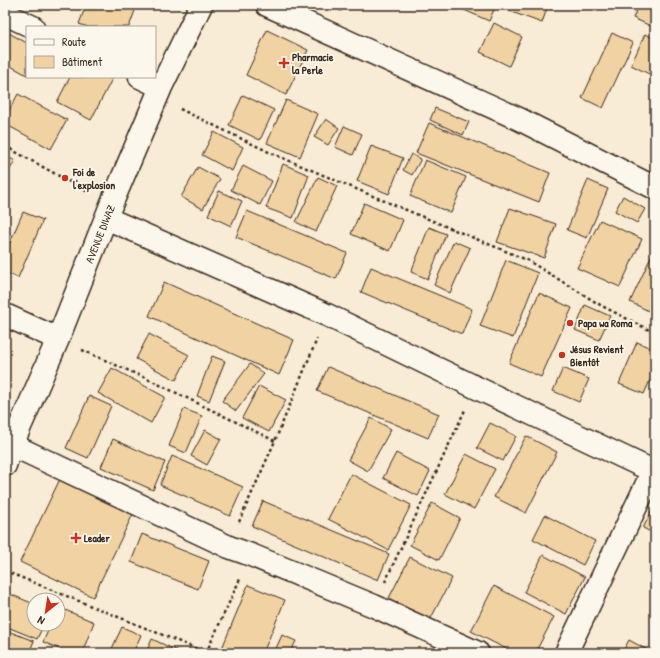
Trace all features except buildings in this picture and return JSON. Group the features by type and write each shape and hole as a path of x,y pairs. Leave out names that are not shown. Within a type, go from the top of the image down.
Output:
{"street":[{"name":"AVENUE DIWAZ","path":"9,455 58,339 158,92 201,5"},
{"path":"267,5 519,119 655,188"},
{"path":"5,14 31,26"},
{"path":"141,78 158,92"},
{"path":"109,211 475,387 654,471 566,653"},
{"path":"5,315 58,339"},
{"path":"9,455 229,547 251,554 374,606 478,653"}],"path":[{"path":"158,92 271,152 527,260 602,306 655,332"},
{"path":"5,146 109,211"},
{"path":"229,547 327,315"},
{"path":"58,339 152,381 275,441"},
{"path":"374,606 475,387"},
{"path":"5,571 206,653 251,554"}],"place":[{"name":"Pharmacie la Perle","path":"284,63"},
{"name":"Foi de l'explosion","path":"65,178"},
{"name":"Papa wa Roma","path":"570,323"},
{"name":"Jésus Revient Bientôt","path":"562,355"},
{"name":"Leader","path":"76,538"}]}
